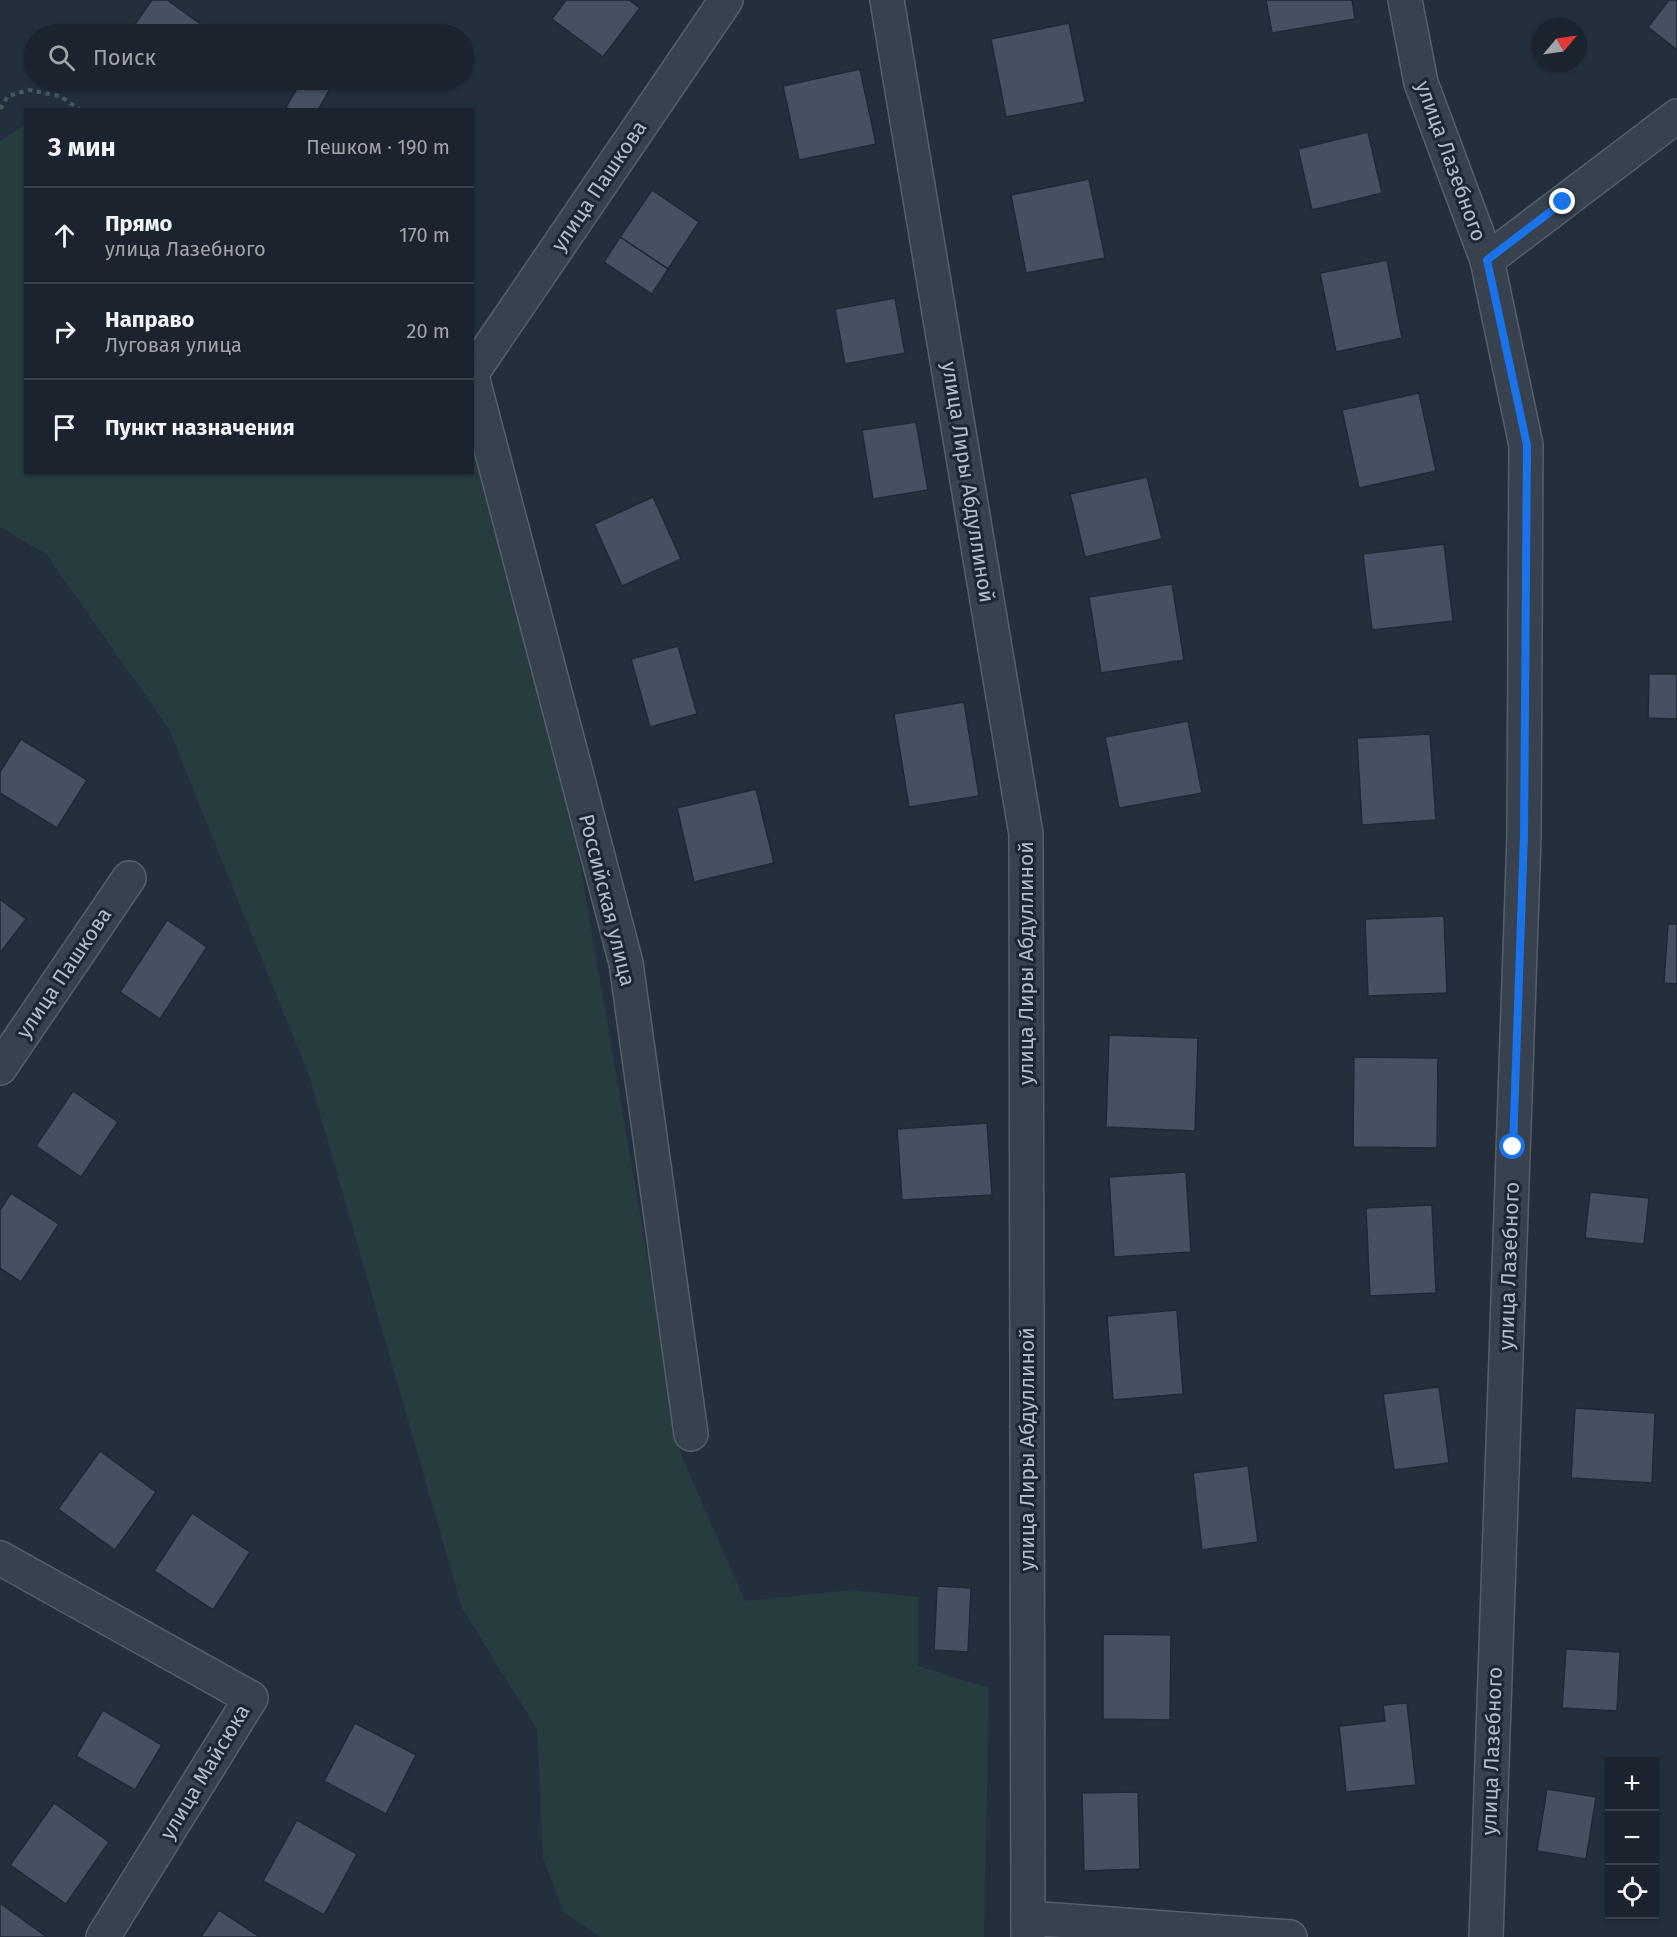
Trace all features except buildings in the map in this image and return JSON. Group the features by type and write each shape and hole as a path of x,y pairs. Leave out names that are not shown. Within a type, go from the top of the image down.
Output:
{"street":[{"name":"улица Пашкова","path":"474,371 726,0"},
{"name":"улица Лиры Абдуллиной","path":"887,0 1026,834 1028,1927"},
{"name":"улица Лазебного","path":"1405,0 1421,83 1487,260 1527,445 1523,848 1486,1937"},
{"path":"1487,260 1677,116"},
{"name":"Российская улица","path":"474,382 626,963 691,1434"},
{"name":"улица Пашкова","path":"0,1068 129,878"},
{"name":"улица Майсюка","path":"0,1558 250,1698 104,1937"},
{"path":"1028,1927 1290,1937"}],"path":[{"path":"0,108 8,96 29,90 60,96 77,108"}],"green space":[{"path":"24,126 24,474 474,474 474,453 574,827 681,1454 745,1601 852,1590 918,1597 918,1666 989,1688 984,1937 600,1937 563,1912 543,1857 537,1729 462,1608 309,1076 169,729 46,554 0,527 0,141"}],"route":[{"path":"1513,1147 1524,836 1527,445 1487,260 1563,202"}]}
